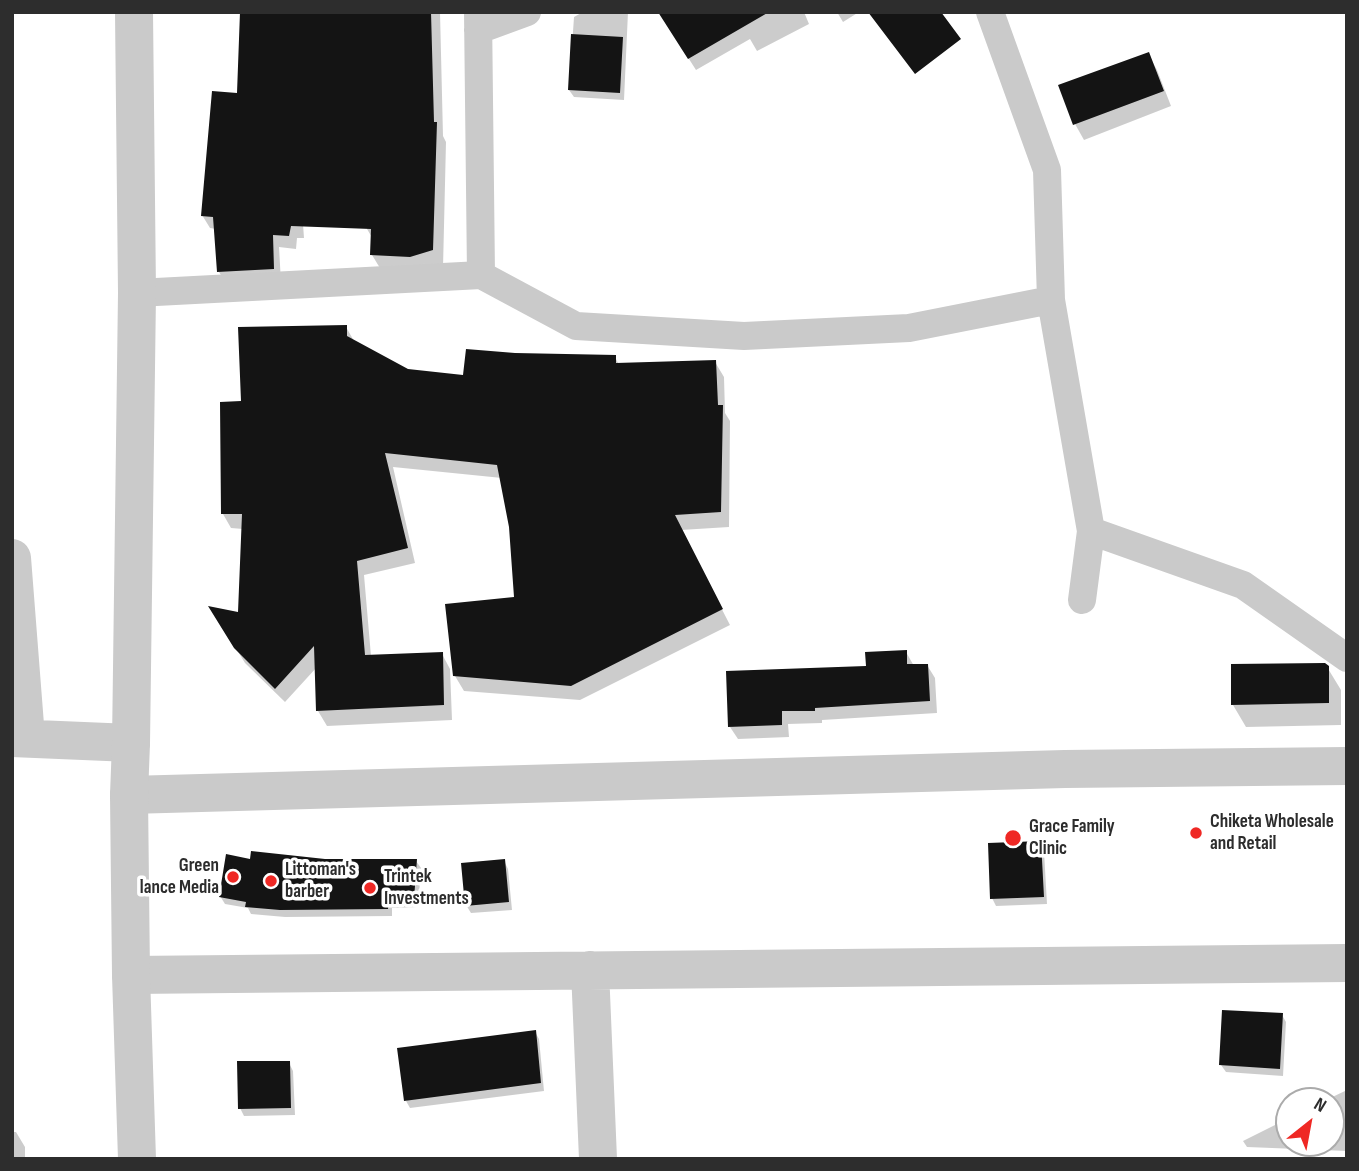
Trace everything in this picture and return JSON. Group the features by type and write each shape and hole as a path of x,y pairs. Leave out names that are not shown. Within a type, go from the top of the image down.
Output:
{"street":[{"path":"134,12 137,293 128,795 137,1159"},
{"path":"12,558 19,738 131,743"},
{"path":"128,795 1065,769 1347,766"},
{"path":"131,975 1347,962"},
{"path":"590,970 598,1159"}],"lane":[{"path":"481,275 478,21 527,12"},
{"path":"990,12 1047,170 1051,300 1091,531 1082,600"},
{"path":"137,293 481,275 576,326 744,336 909,328 1051,300"},
{"path":"1091,531 1243,585 1347,658"}],"building":[{"path":"240,12 431,12 434,122 437,122 433,250 410,257 370,255 371,229 291,226 289,236 273,235 274,269 217,272 213,217 201,216 212,91 237,93"},
{"path":"658,12 769,12 688,59"},
{"path":"868,12 941,12 961,39 915,74"},
{"path":"571,34 623,37 620,93 568,90"},
{"path":"1149,52 1164,91 1073,125 1058,85"},
{"path":"347,325 347,336 408,369 463,375 466,349 616,355 616,363 716,360 718,405 723,405 721,512 675,515 723,609 571,686 453,676 445,604 514,597 509,527 497,465 385,453 408,548 357,561 365,655 443,652 444,705 316,711 314,646 275,689 234,648 208,606 238,612 242,514 221,514 220,402 241,401 238,327"},
{"path":"907,650 907,664 928,664 930,701 815,708 815,711 782,711 782,725 728,727 726,671 866,666 865,652"},
{"path":"1325,663 1329,666 1329,703 1231,705 1231,664"},
{"path":"1041,841 1044,897 990,899 988,843"},
{"path":"251,851 325,859 417,859 414,899 389,901 388,909 280,910 245,907 246,902 219,897 226,854 250,859"},
{"path":"505,859 509,902 465,906 461,863"},
{"path":"1222,1010 1283,1013 1280,1069 1219,1065"},
{"path":"536,1030 541,1083 404,1101 397,1048"},
{"path":"237,1061 290,1061 291,1108 238,1109"}],"place":[{"name":"Chiketa Wholesale and Retail","path":"1196,833"},
{"name":"Grace Family Clinic","path":"1013,838"},
{"name":"Green lance Media","path":"233,877"},
{"name":"Littoman's barber","path":"271,881"},
{"name":"Trintek Investments","path":"370,888"}]}
